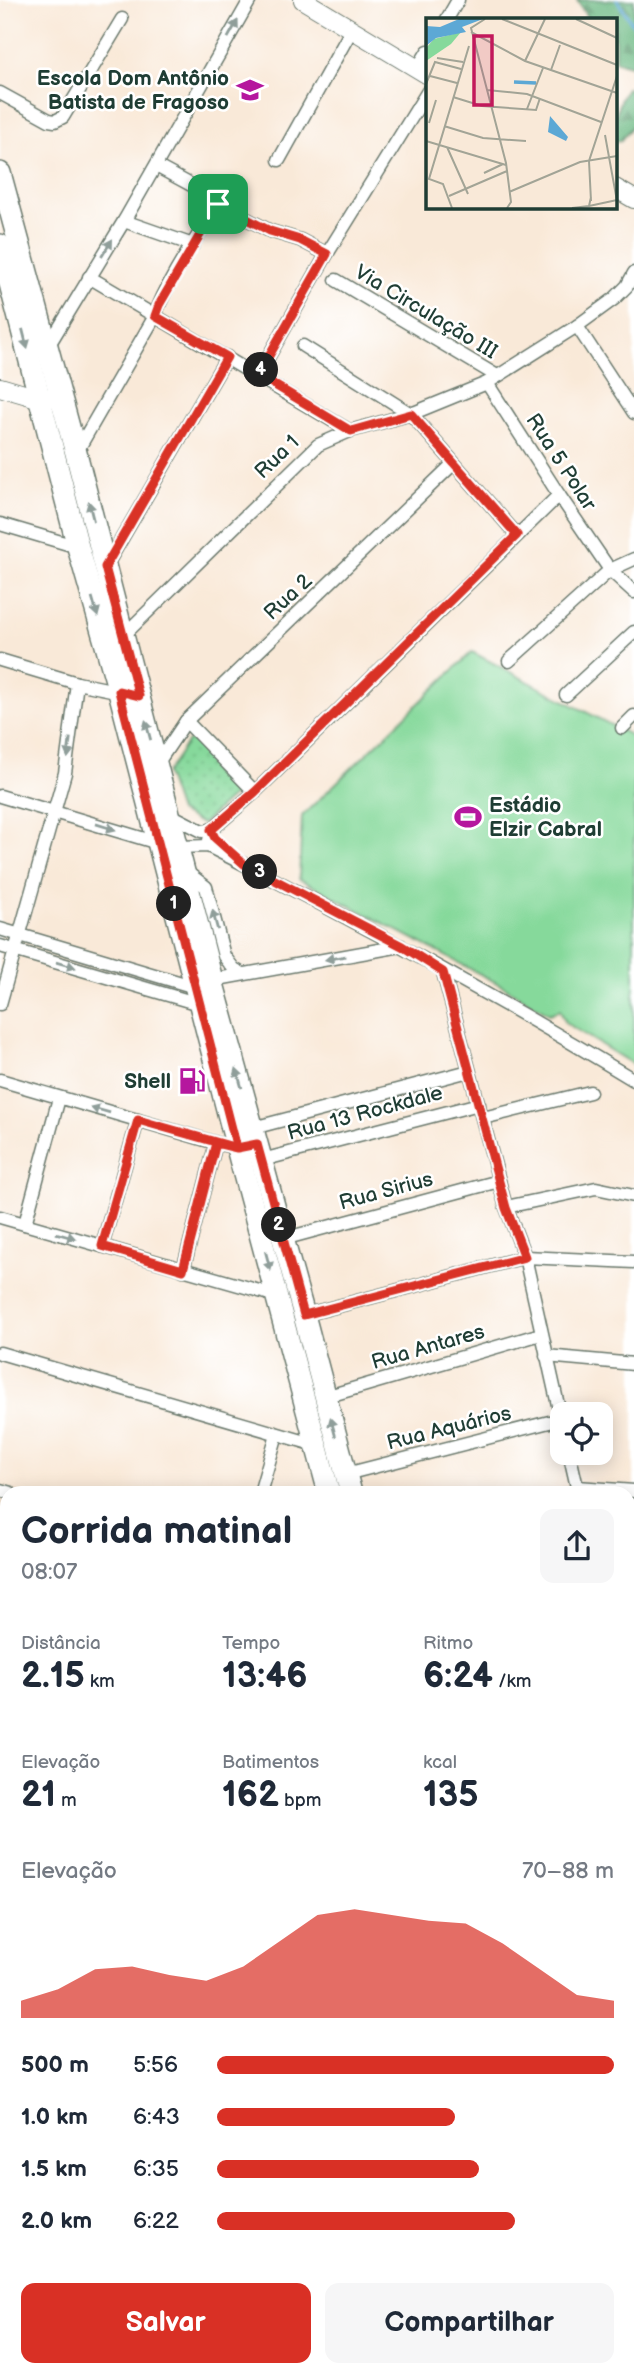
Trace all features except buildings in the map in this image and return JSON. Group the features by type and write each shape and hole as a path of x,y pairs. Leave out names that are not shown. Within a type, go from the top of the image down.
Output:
{"main road":[{"path":"303,0 422,72"},
{"path":"0,173 13,277 50,397 78,547 129,694 157,764 169,814 168,845 183,869 202,990"},
{"path":"616,189 634,200"},
{"path":"0,244 47,348 50,397 76,453 123,636 129,694 202,990 245,1145 277,1296 327,1486"},
{"path":"0,387 50,397"},
{"path":"245,1145 283,1239 348,1483"}],"street":[{"path":"47,348 124,221 250,0"},
{"path":"448,18 458,0"},
{"path":"0,93 49,120 55,121 63,117 122,19"},
{"path":"279,160 352,29"},
{"path":"258,375 327,254 426,94"},
{"path":"156,166 216,199 218,204 270,231 300,240 327,254"},
{"path":"76,453 218,204"},
{"path":"124,221 193,245"},
{"name":"Rua 1","path":"123,636 318,444 351,431 411,414 492,380 577,326 620,293 634,273"},
{"path":"89,277 351,431"},
{"name":"Via Circulação III","path":"336,280 492,380"},
{"path":"577,326 634,413"},
{"path":"303,346 411,414 517,535"},
{"path":"105,567 227,357"},
{"name":"Rua 5 Polar","path":"492,380 559,495 610,570 634,592"},
{"name":"Rua 2","path":"157,764 186,721 453,464"},
{"path":"169,814 202,831 211,830 255,792 559,495"},
{"path":"0,524 78,547"},
{"path":"509,661 610,570 634,559"},
{"path":"566,695 634,632"},
{"path":"0,660 129,694"},
{"path":"0,1004 65,773 77,682"},
{"path":"622,728 634,716"},
{"path":"186,721 255,792"},
{"path":"0,796 168,845 208,846 402,946 443,972 524,1014 634,1080"},
{"path":"208,846 211,830"},
{"path":"211,830 215,838 244,864"},
{"path":"183,869 206,887 225,956 234,969 243,974"},
{"path":"0,929 202,990"},
{"path":"0,946 202,990 243,974 402,946"},
{"path":"443,972 506,1208 525,1257 557,1402"},
{"name":"Rua 13 Rockdale","path":"245,1145 469,1072"},
{"path":"0,1080 138,1120 245,1145 183,1270"},
{"path":"483,1118 590,1092"},
{"path":"25,1224 59,1098"},
{"name":"Rua 13 Rockdale","path":"245,1145 479,1104"},
{"path":"102,1246 138,1120"},
{"name":"Rua Sirius","path":"283,1239 499,1181"},
{"path":"506,1208 596,1188 634,1196"},
{"path":"0,1217 277,1296"},
{"path":"304,1315 525,1257 634,1262"},
{"name":"Rua Antares","path":"325,1397 541,1334"},
{"path":"0,1353 316,1445"},
{"path":"546,1356 634,1364"},
{"name":"Rua Aquários","path":"348,1483 550,1424"},
{"path":"262,1486 277,1434"},
{"path":"571,1465 575,1486"}],"green space":[{"path":"577,0 634,0 634,66 616,61 616,18 587,18"},
{"path":"627,88 634,90 634,124 620,141 616,141 616,120"},
{"name":"Estádio Elzir Cabral","path":"472,652 634,737 634,1065 566,1023 560,1010 549,1014 501,985 299,879 302,816"},
{"path":"194,740 238,786 237,792 202,824 179,812 166,774 188,741"}],"waterway":[{"path":"617,0 634,26"}],"place":[{"name":"Escola Dom Antônio Batista de Fragoso","path":"250,90"},
{"name":"Estádio Elzir Cabral","path":"468,817"},
{"name":"Shell","path":"192,1081"}],"route":[{"path":"218,204 155,316 227,357 105,567 139,696 119,691 237,1148 138,1120 102,1246 183,1270 216,1143 237,1148 257,1144 304,1315 525,1257 506,1208 443,972 402,946 244,864 215,838 211,830 255,792 517,535 411,414 351,431 258,375 327,254 300,240 270,231 218,204"}]}
